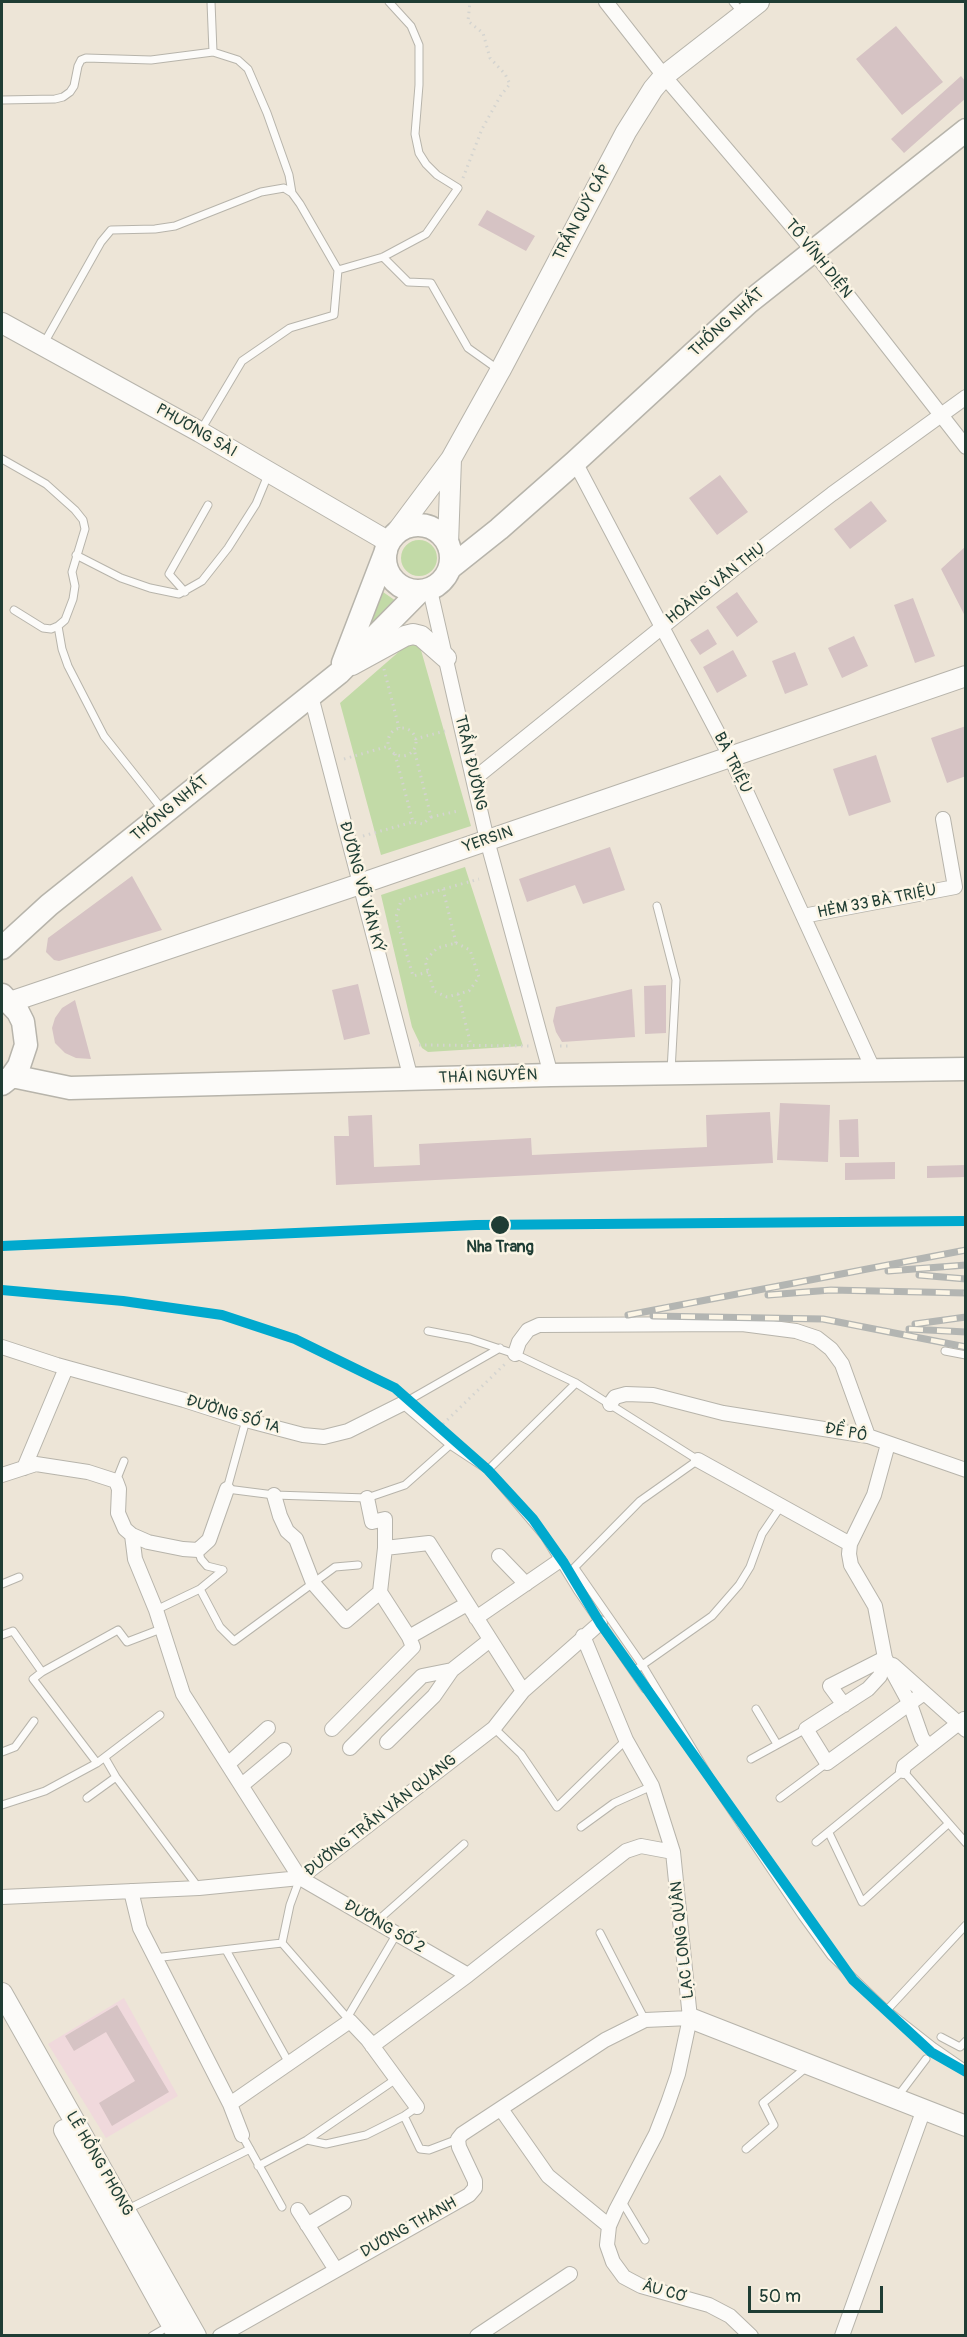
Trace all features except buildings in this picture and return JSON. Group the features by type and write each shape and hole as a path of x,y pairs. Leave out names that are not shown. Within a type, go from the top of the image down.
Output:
{"main road":[{"name":"THỐNG NHẤT","path":"2,948 49,905 339,673 424,591 446,577 450,568 499,529 575,462 748,303 966,130"},
{"path":"424,591 399,586 387,570 388,546 401,530 417,525 436,530 448,544 452,560 450,568"},
{"name":"THỐNG NHẤT","path":"448,544 499,529"},
{"name":"THỐNG NHẤT","path":"339,673 388,546"},
{"path":"6,998 18,1012 26,1033 23,1056 7,1080"},
{"name":"THÁI NGUYÊN","path":"7,1080 70,1088 551,1075 966,1069"}],"street":[{"name":"TÔ VĨNH DIỆN","path":"606,2 664,76 814,252 966,447"},
{"name":"TRẦN QUÝ CÁP","path":"388,546 451,459 626,132 653,89 664,76 738,8 759,2"},
{"name":"PHƯƠNG SÀI","path":"2,323 200,432 388,546"},
{"name":"HOÀNG VĂN THỤ","path":"474,780 662,626 832,494 966,398"},
{"name":"TRẦN QUÝ CÁP","path":"448,544 451,459"},
{"name":"BÀ TRIỆU","path":"575,462 730,756 874,1071"},
{"name":"TRẦN ĐƯỜNG","path":"424,591 446,658 487,840 551,1075"},
{"path":"339,673 405,636 413,634 422,636 446,658"},
{"name":"YERSIN","path":"6,998 360,884 966,676"},
{"name":"ĐƯỜNG VÕ VĂN KÝ","path":"311,696 411,1079"},
{"name":"HẺM 33 BÀ TRIỆU","path":"803,916 960,886 943,819"},
{"path":"515,1354 519,1342 528,1330 539,1325 742,1324 796,1331 817,1338 831,1349 842,1364 868,1436"},
{"name":"ĐƯỜNG SỐ 1A","path":"2,1347 66,1368 303,1435 324,1437 348,1431 402,1404"},
{"path":"24,1468 66,1368"},
{"name":"ĐỀ PÔ","path":"610,1404 615,1397 641,1393 723,1413 868,1436 966,1470"},
{"path":"888,1444 874,1495 850,1544 851,1565 875,1606 885,1658 909,1704 922,1738 928,1746"},
{"path":"698,1460 850,1544"},
{"path":"2,1475 36,1464 88,1472 116,1481 119,1489 118,1513 125,1529 132,1535 166,1547 198,1550 212,1534 227,1489"},
{"path":"274,1495 280,1516 287,1531 296,1539 313,1583 346,1621 380,1592"},
{"path":"332,1729 413,1647 380,1592 385,1548 385,1519 372,1522 367,1498"},
{"path":"132,1535 135,1559 156,1610 183,1694 300,1878"},
{"path":"385,1548 429,1543 523,1691"},
{"path":"499,1556 526,1584"},
{"path":"476,1618 526,1584 562,1567"},
{"path":"409,1637 467,1604"},
{"name":"ĐƯỜNG TRẦN VĂN QUANG","path":"2,1897 199,1888 300,1878 494,1728 523,1691 600,1623"},
{"name":"LẠC LONG QUÂN","path":"583,1636 626,1740 652,1786 673,1852 690,2018 966,2126"},
{"path":"387,1742 434,1696 452,1670 490,1641"},
{"path":"885,1658 963,1723 928,1746 904,1766 903,1771"},
{"path":"885,1658 880,1676 868,1689 806,1729 827,1763 924,1692"},
{"path":"844,1705 830,1686 885,1658"},
{"path":"350,1748 422,1676 452,1670"},
{"path":"228,1764 268,1728"},
{"path":"242,1785 284,1750"},
{"path":"372,2046 468,1975 626,1851 641,1846 673,1852"},
{"name":"ĐƯỜNG SỐ 2","path":"300,1878 468,1975"},
{"path":"131,1892 135,1916 154,1958 230,2104 242,2134"},
{"name":"LÊ HỒNG PHONG","path":"2,1993 196,2336"},
{"name":"LÊ HỒNG PHONG","path":"2,2018 175,2330"},
{"path":"458,2139 501,2109 605,2040 645,2020 690,2018 678,2074 656,2134 609,2226 548,2176 501,2109"},
{"path":"230,2104 348,2019 372,2046 417,2107"},
{"path":"842,2336 924,2109"},
{"name":"DƯƠNG THANH","path":"220,2336 469,2195 475,2188 475,2181 459,2147 458,2139"},
{"path":"307,2226 344,2203"},
{"path":"298,2210 336,2270"},
{"name":"ÂU CƠ","path":"609,2226 607,2245 613,2262 624,2277 641,2286 709,2305 730,2316 751,2336"},
{"path":"477,2336 570,2274"}],"lane":[{"path":"211,2 213,52"},
{"path":"338,270 383,256 426,234 458,188 437,175 418,153 415,134 419,86 419,45 411,26 389,2"},
{"path":"2,100 63,97 74,86 78,66 81,60 86,58 151,60 213,52 238,60 248,69 290,175 292,193 338,270 334,315 290,328 242,361 200,432"},
{"path":"43,345 101,242 111,230 175,226 261,192 284,188 292,193"},
{"path":"383,256 408,282 431,283 468,348 500,371"},
{"path":"2,459 46,484 83,520 85,529 72,572 75,586 70,611 58,626 51,629 43,628 14,610"},
{"path":"76,555 104,570 150,588 179,594 185,592 202,581 243,527 256,504 269,472"},
{"path":"185,592 169,574 208,505"},
{"path":"58,626 62,649 69,666 104,736 165,814"},
{"path":"657,906 676,980 671,1074"},
{"path":"428,1331 470,1339 500,1348 576,1383 698,1460 640,1501 598,1541 574,1568"},
{"path":"500,1348 402,1404 450,1445 488,1470 544,1536 562,1567 645,1689"},
{"path":"945,1351 966,1355"},
{"path":"488,1470 576,1383"},
{"path":"246,1420 227,1489 274,1495 367,1498 405,1485 450,1445"},
{"path":"116,1481 124,1461"},
{"path":"633,1670 643,1666 712,1616 739,1585 750,1567 762,1534 781,1506"},
{"path":"156,1610 200,1589 223,1570 207,1566 198,1550"},
{"path":"200,1589 220,1627 234,1641 335,1567 358,1565"},
{"path":"562,1567 574,1568"},
{"path":"574,1568 643,1666 716,1786 831,1956 887,2010 934,2048 966,2069"},
{"path":"2,1584 19,1577"},
{"path":"97,1763 33,1679 118,1630 127,1642 161,1629"},
{"path":"2,1635 13,1631 42,1672"},
{"path":"756,1709 777,1744"},
{"path":"2,1805 45,1791 97,1763 160,1715"},
{"path":"2,1752 15,1747 34,1721"},
{"path":"494,1728 521,1754 558,1807 626,1740"},
{"path":"751,1759 806,1729"},
{"path":"105,1758 116,1777 199,1888"},
{"path":"780,1798 827,1763"},
{"path":"816,1842 903,1771 966,1843"},
{"path":"87,1798 116,1777"},
{"path":"582,1827 614,1803 652,1786"},
{"path":"829,1833 862,1902 948,1824"},
{"path":"376,1922 464,1844"},
{"path":"282,1943 290,1905 300,1878"},
{"path":"887,2010 966,1925"},
{"path":"600,1933 645,2020"},
{"path":"282,1943 348,2019 396,1935"},
{"path":"154,1958 282,1943"},
{"path":"226,1950 289,2063"},
{"path":"941,2037 960,2047 966,2041"},
{"path":"897,2098 926,2059"},
{"path":"746,2149 774,2125 763,2103 810,2065"},
{"path":"258,2166 307,2140 396,2079"},
{"path":"307,2140 326,2144 366,2135 417,2107"},
{"path":"404,2116 420,2149 429,2150 458,2139"},
{"path":"242,2134 282,2207"},
{"path":"125,2210 250,2149"},
{"path":"621,2200 645,2240"},
{"path":"152,2336 175,2330"}],"path":[{"path":"458,188 489,114 510,84 505,74 490,58 483,33 468,21 470,2"},
{"path":"380,650 399,728"},
{"path":"416,739 461,726"},
{"path":"413,822 395,754 388,746 389,736 399,728 410,730 416,739 414,749 431,818"},
{"path":"328,763 388,746"},
{"path":"395,754 408,754 414,749"},
{"path":"349,840 413,822 423,824 431,818 458,811"},
{"path":"428,972 413,976 396,917 401,901 479,879"},
{"path":"443,890 456,943"},
{"path":"456,943 470,950 478,976 469,992 447,997 434,991 428,972 426,961 437,948 456,943"},
{"path":"458,994 471,1045"},
{"path":"401,1044 570,1046"},
{"path":"440,1427 515,1354"}],"shaded area":[{"path":"124,1998 178,2096 106,2138 48,2044"}],"green space":[{"path":"419,540 432,545 437,558 432,571 419,576 406,571 401,558 406,545"},
{"path":"383,592 396,601 367,630"},
{"path":"417,636 471,826 381,855 340,703"},
{"path":"465,867 523,1046 428,1052 422,1048 412,1027 381,895"}],"railway":[{"path":"628,1315 966,1250"},
{"path":"888,1271 966,1265"},
{"path":"919,1275 966,1279"},
{"path":"768,1295 831,1290 966,1293"},
{"path":"653,1316 823,1319 966,1347"},
{"path":"915,1324 966,1317"},
{"path":"909,1329 966,1332"}],"transit line":[{"path":"2,1246 476,1225 966,1221"},
{"path":"2,1290 123,1301 222,1315 295,1339 395,1388 488,1470 533,1519 564,1563 600,1623 853,1980 931,2052 966,2072"}],"place":[{"name":"Nha Trang","path":"500,1225"}]}
